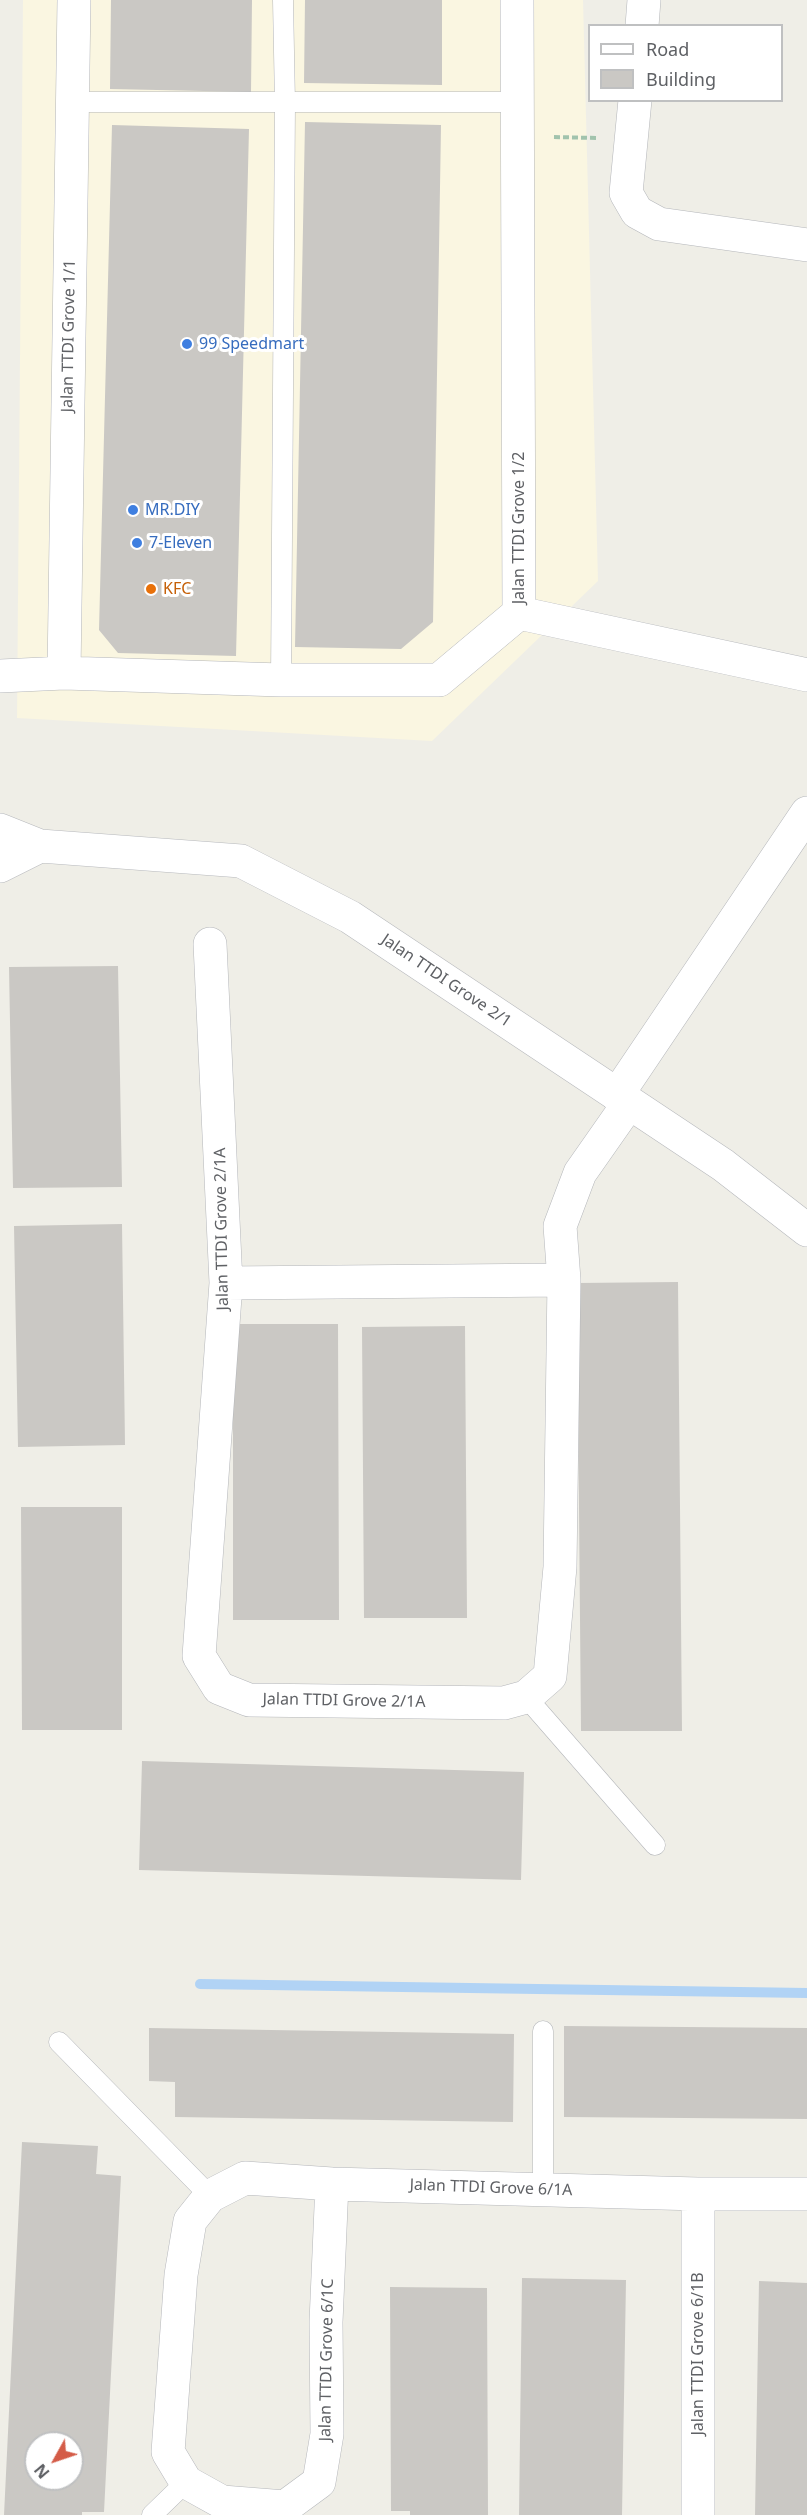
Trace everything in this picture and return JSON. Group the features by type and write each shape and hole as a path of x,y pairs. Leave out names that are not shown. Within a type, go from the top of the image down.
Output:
{"street":[{"name":"Jalan TTDI Grove 1/1","path":"64,672 74,0"},
{"name":"Jalan TTDI Grove 1/2","path":"0,676 64,672 281,680 439,680 519,613 517,0"},
{"path":"642,24 644,0"},
{"path":"635,102 626,193 637,212 659,224 807,245"},
{"path":"519,613 807,675"},
{"path":"526,1697 549,1676 560,1567 564,1280 560,1226 580,1173 623,1099 807,813"},
{"name":"Jalan TTDI Grove 2/1","path":"0,830 40,846 241,861 350,917 723,1165 807,1230"},
{"path":"0,866 40,846"},
{"name":"Jalan TTDI Grove 2/1A","path":"210,944 226,1283 199,1656 219,1688 249,1700 504,1703 526,1697"},
{"path":"226,1283 564,1280"},
{"name":"Jalan TTDI Grove 6/1A","path":"200,2209 245,2178 332,2184 698,2194 807,2194"},
{"name":"Jalan TTDI Grove 6/1C","path":"200,2209 181,2275 168,2452 186,2482 222,2502 285,2507 319,2482 327,2434 326,2322 332,2184"},
{"name":"Jalan TTDI Grove 6/1B","path":"698,2194 698,2515"}],"lane":[{"path":"281,680 285,103 283,0"},
{"path":"73,102 517,102"},
{"path":"526,1697 655,1845"},
{"path":"543,2031 543,2189"},
{"path":"59,2042 200,2209"},
{"path":"152,2515 186,2482"}],"path":[{"path":"517,137 631,138"}],"shaded area":[{"path":"23,0 583,0 598,581 432,741 17,718"}],"building":[{"path":"111,0 252,0 251,92 110,89"},
{"path":"305,0 442,0 442,85 304,83"},
{"path":"305,122 441,125 433,622 401,649 295,647"},
{"path":"112,125 249,129 236,656 118,653 99,630"},
{"path":"118,966 122,1187 13,1188 9,967"},
{"path":"122,1224 125,1445 18,1447 14,1226"},
{"path":"678,1282 682,1731 581,1731 577,1283"},
{"path":"233,1324 338,1324 339,1620 233,1620"},
{"path":"465,1326 467,1618 364,1618 362,1327"},
{"path":"21,1507 122,1507 122,1730 22,1730"},
{"path":"142,1761 524,1772 521,1880 139,1870"},
{"path":"564,2026 807,2028 807,2119 564,2117"},
{"path":"149,2028 514,2034 513,2122 175,2117 175,2082 149,2081"},
{"path":"22,2142 98,2146 96,2174 121,2176 104,2512 82,2512 82,2515 4,2515"},
{"path":"522,2278 626,2280 622,2515 519,2515"},
{"path":"759,2281 807,2283 807,2515 755,2515"},
{"path":"390,2287 487,2288 488,2515 410,2515 410,2511 391,2511"}],"waterway":[{"path":"200,1984 807,1993"}],"place":[{"name":"99 Speedmart","path":"187,344"},
{"name":"MR.DIY","path":"133,510"},
{"name":"7-Eleven","path":"137,543"},
{"name":"KFC","path":"151,589"}]}
